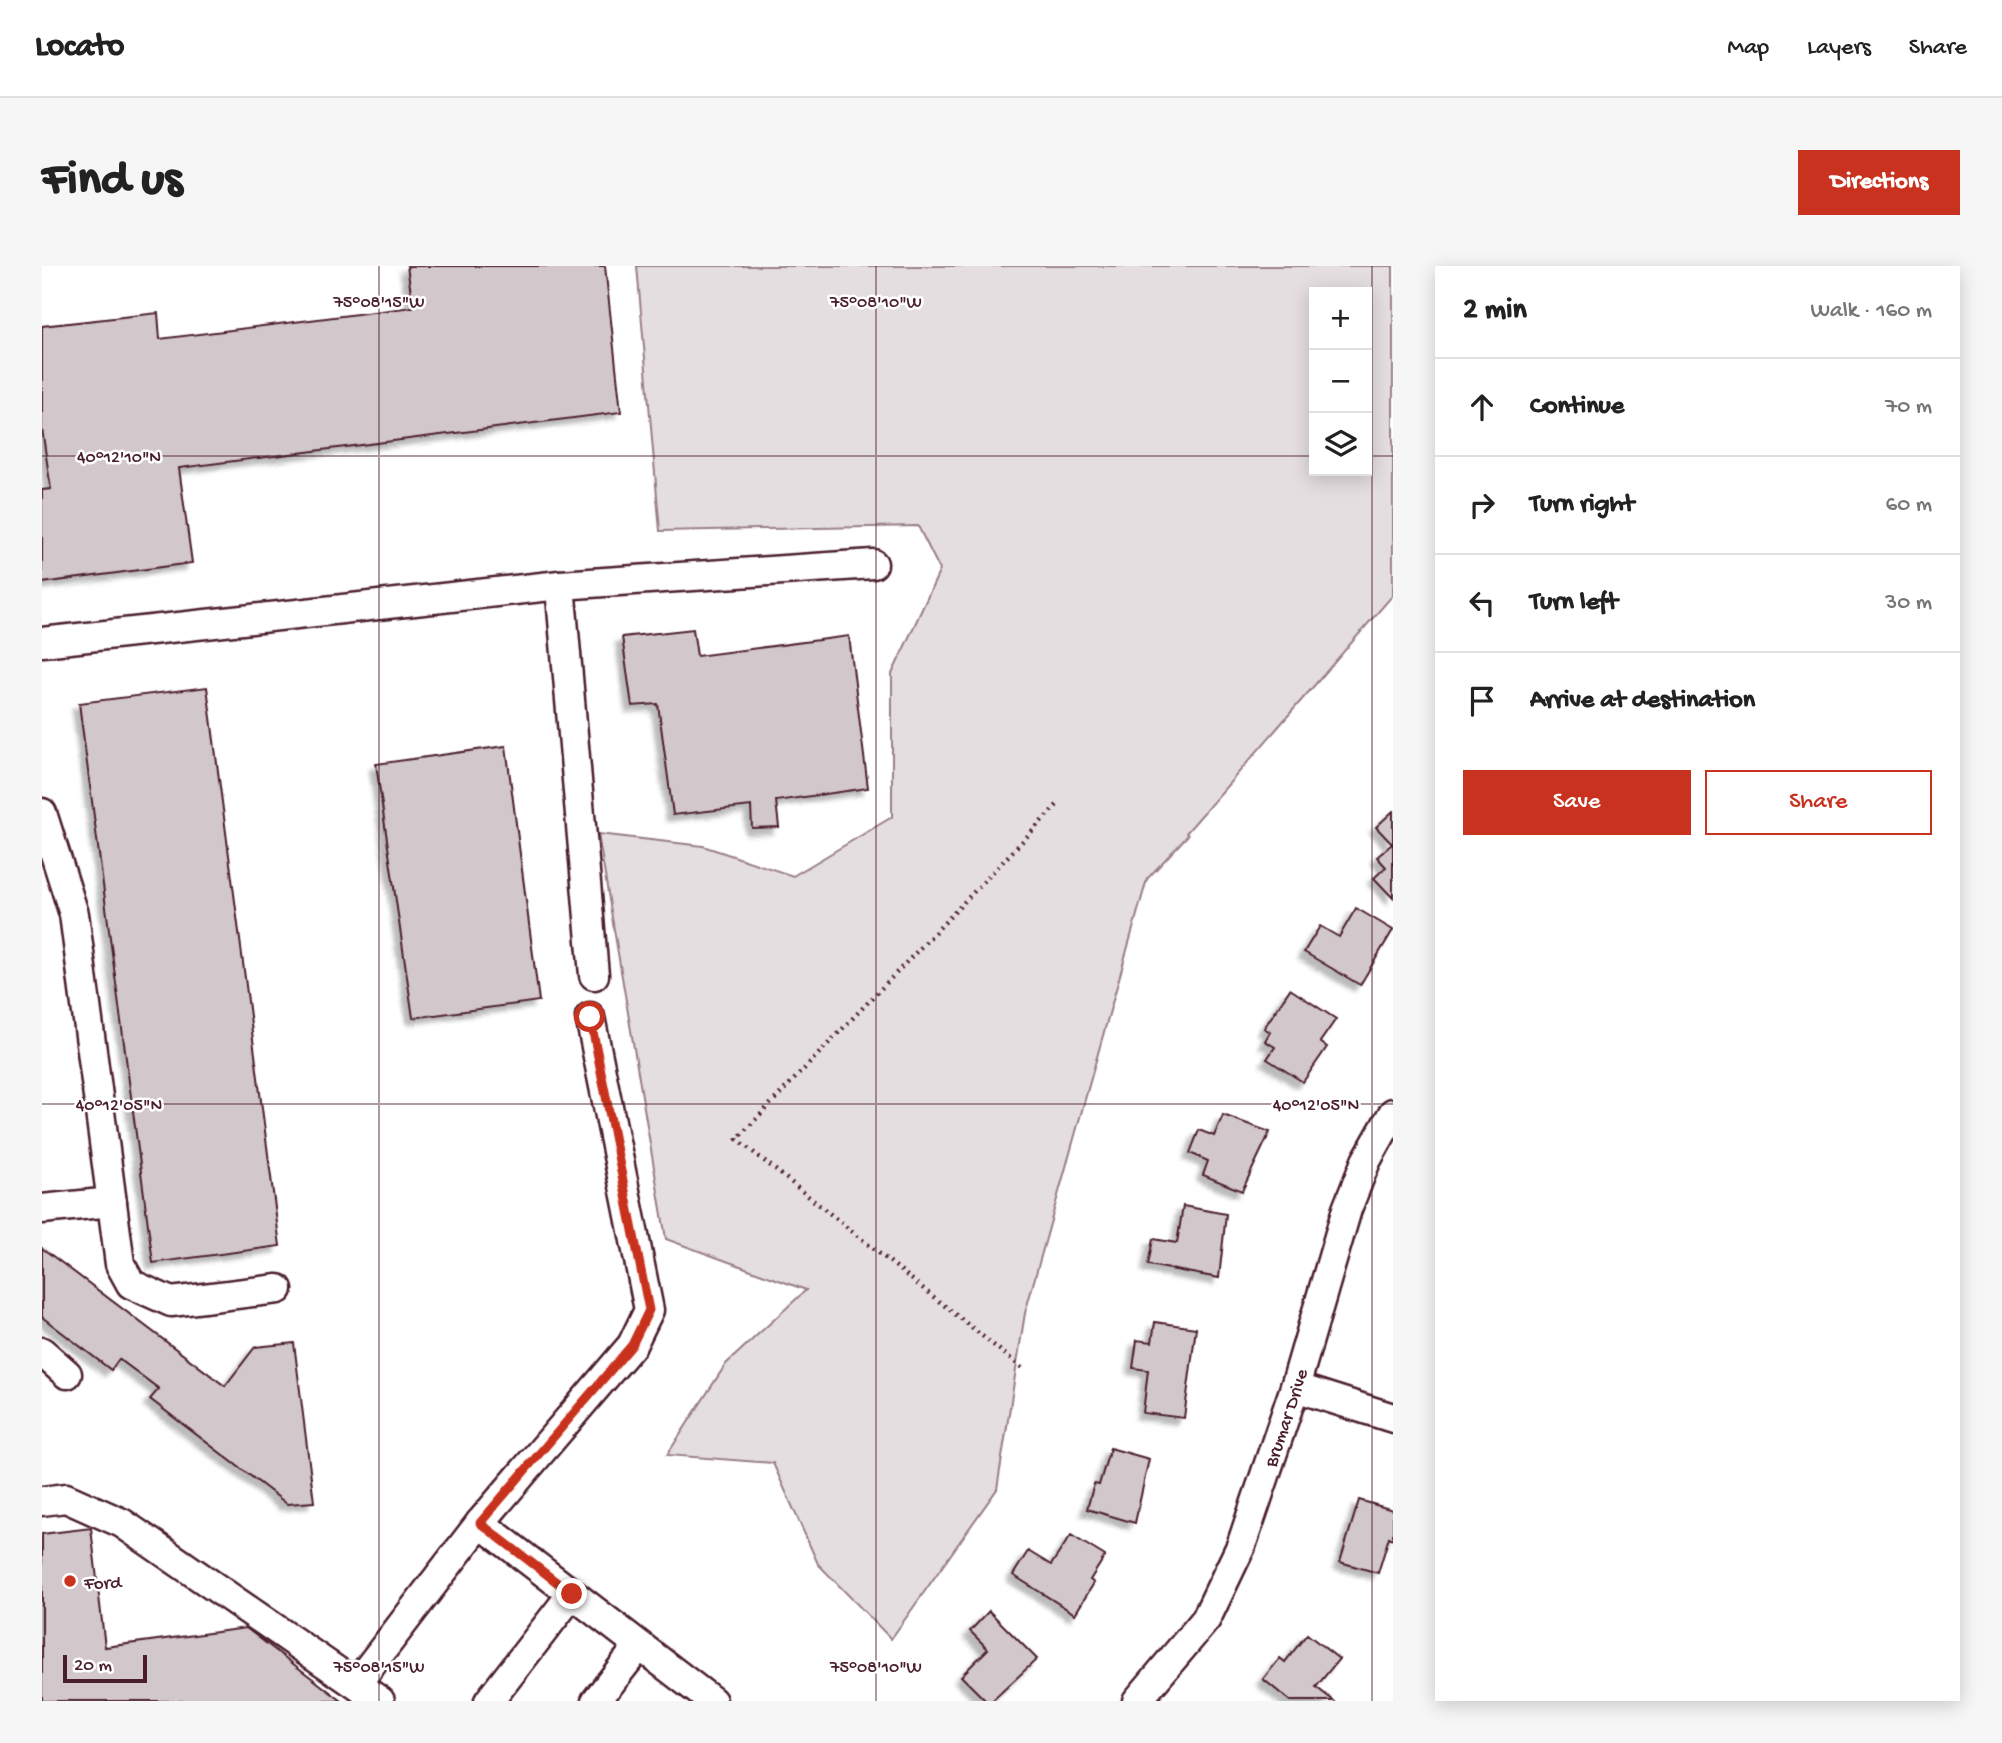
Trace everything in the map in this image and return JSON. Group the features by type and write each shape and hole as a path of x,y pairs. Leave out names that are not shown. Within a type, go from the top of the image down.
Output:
{"street":[{"path":"42,642 560,585 873,564"},
{"path":"560,585 594,975"},
{"path":"42,813 74,914 120,1264 131,1284 148,1294 171,1302 278,1289"},
{"path":"357,1682 480,1523 632,1345 649,1310 590,1017"},
{"name":"Brumar Drive","path":"1137,1701 1206,1619 1241,1546 1294,1387 1348,1209 1366,1161 1393,1113"},
{"path":"42,1209 112,1202"},
{"path":"42,1352 67,1374"},
{"path":"1294,1387 1393,1418"},
{"path":"42,1501 65,1498 122,1524 357,1682 380,1701"},
{"path":"480,1523 639,1646 698,1697"},
{"path":"489,1701 572,1594"},
{"path":"596,1701 639,1646"}],"path":[{"path":"1022,1368 737,1139 1058,804"}],"shaded area":[{"path":"637,266 1393,266 1393,595 1186,833 1188,835 1147,879 1025,1313 997,1489 891,1639 818,1564 773,1463 667,1455 726,1364 806,1290 666,1239 598,834 703,846 793,876 892,817 892,674 940,570 918,526 660,531"}],"building":[{"path":"407,266 605,266 621,412 179,468 192,563 42,583 42,490 51,489 42,429 42,326 158,313 160,339 413,307"},
{"path":"693,629 697,656 849,636 868,788 776,801 779,827 752,828 751,806 673,815 658,704 632,706 622,637"},
{"path":"207,687 280,1246 153,1263 79,703"},
{"path":"506,746 539,1001 413,1018 376,764"},
{"path":"1393,811 1393,898 1374,878 1386,867 1377,857 1392,844 1376,827"},
{"path":"1356,908 1393,930 1360,985 1304,952 1320,926 1339,937"},
{"path":"1290,989 1336,1019 1320,1042 1327,1047 1303,1082 1267,1059 1275,1047 1265,1041 1270,1032 1264,1028"},
{"path":"1223,1115 1270,1132 1242,1191 1203,1175 1208,1161 1190,1153 1199,1130 1214,1136"},
{"path":"1183,1206 1226,1214 1219,1278 1148,1265 1153,1239 1177,1243"},
{"path":"42,1248 225,1386 255,1347 294,1343 314,1502 287,1504 150,1399 159,1389 119,1359 111,1370 42,1317"},
{"path":"1155,1322 1196,1328 1184,1418 1143,1413 1148,1370 1133,1368 1137,1340 1152,1342"},
{"path":"1110,1448 1149,1459 1135,1523 1087,1509 1094,1484 1099,1485"},
{"path":"1359,1500 1393,1510 1393,1539 1389,1537 1378,1573 1340,1562"},
{"name":"Ford","path":"91,1528 105,1647 246,1628 342,1701 42,1701 42,1534"},
{"path":"1071,1535 1105,1556 1090,1580 1094,1583 1075,1614 1013,1575 1028,1551 1051,1565"},
{"path":"989,1611 1037,1659 992,1701 986,1701 961,1676 988,1649 970,1631"},
{"path":"1307,1634 1339,1659 1316,1687 1334,1701 1290,1701 1263,1679 1280,1658 1285,1662"}],"place":[{"name":"Ford","path":"70,1581"}],"route":[{"path":"572,1594 480,1523 632,1345 649,1310 647,1288 590,1017"}]}
